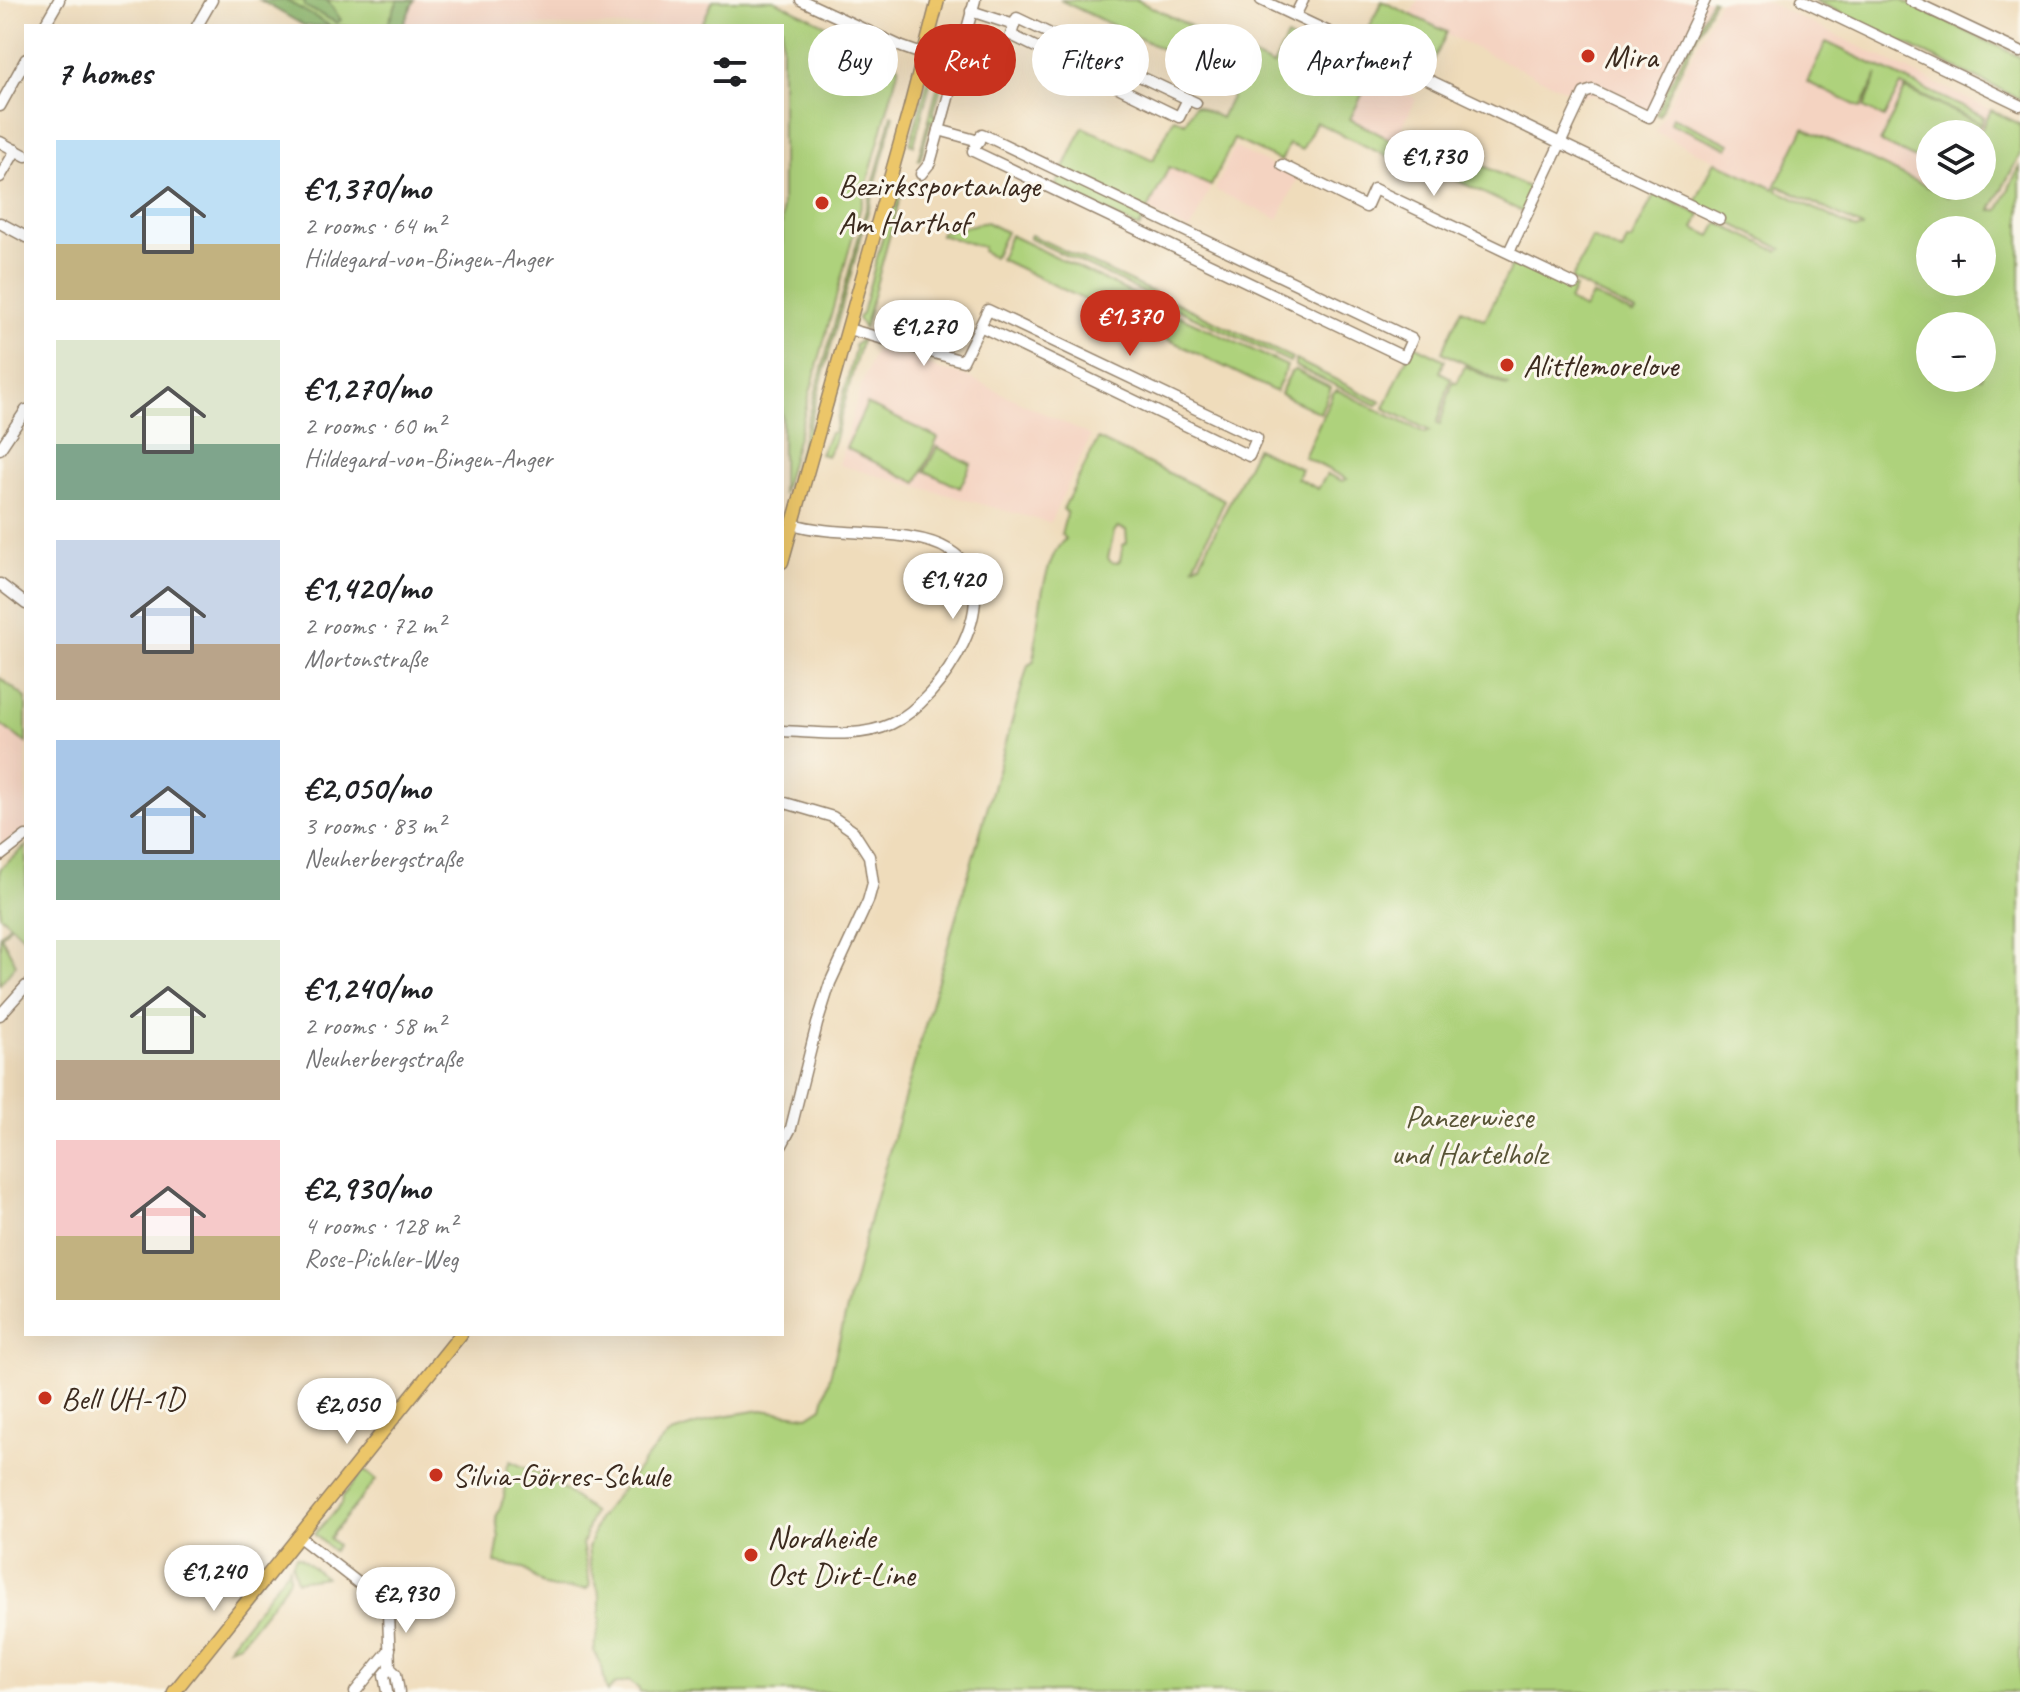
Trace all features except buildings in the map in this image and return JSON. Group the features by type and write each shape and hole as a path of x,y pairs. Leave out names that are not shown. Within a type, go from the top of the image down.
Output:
{"main road":[{"path":"931,24 938,0"},
{"path":"784,555 914,88"},
{"path":"174,1692 459,1336"}],"street":[{"path":"45,24 59,0"},
{"path":"198,24 212,0"},
{"path":"801,0 914,51"},
{"path":"1261,0 1312,24"},
{"path":"1295,16 1303,0"},
{"path":"1509,252 1584,93 1593,90 1649,117 1705,0"},
{"path":"1802,0 2020,105"},
{"path":"1910,0 2020,52"},
{"path":"973,6 1012,24"},
{"path":"1014,24 1017,18 1032,25"},
{"path":"1016,37 1031,44"},
{"path":"0,106 24,63"},
{"path":"1136,96 1179,117 1192,101 1149,81"},
{"path":"1437,84 1719,219"},
{"path":"921,174 930,163 948,96"},
{"path":"939,130 979,141"},
{"path":"982,134 1412,339 1404,357 973,151 979,141 982,134"},
{"path":"0,142 21,153 0,177"},
{"path":"1282,165 1366,207 1374,189 1574,284"},
{"path":"1044,185 1052,168"},
{"path":"1095,209 1103,192"},
{"path":"0,223 24,236"},
{"path":"1197,258 1206,241"},
{"path":"1328,320 1336,303"},
{"path":"848,329 963,361 980,326 988,310 1257,438 1249,456 980,326"},
{"path":"1117,391 1125,374"},
{"path":"0,449 24,413"},
{"path":"784,731 856,733 875,730 903,718 932,693 957,657 967,635 974,594 964,563 948,549 934,543 916,538 826,532 793,524"},
{"path":"0,584 24,602"},
{"path":"784,803 844,823 865,847 872,867 873,883 868,901 830,983 791,1128 784,1141"},
{"path":"0,856 24,838"},
{"path":"0,1015 24,988"},
{"path":"298,1536 366,1589"},
{"path":"377,1597 388,1612 390,1668 384,1675 387,1692"},
{"path":"355,1692 390,1649"},
{"path":"390,1668 396,1674 399,1692"}],"shaded area":[{"path":"414,0 713,0 702,24 404,24"},
{"name":"Mira","path":"1418,0 1711,0 1651,122 1592,94 1580,97 1437,30 1437,24 1424,24 1409,17"},
{"path":"1719,0 1763,0 1991,110 1986,120 1916,120 1916,181 1805,128 1775,189 1655,132"},
{"path":"1362,96 1410,96 1416,99 1395,142 1350,120"},
{"path":"1234,147 1298,178 1278,219 1215,190"},
{"path":"1170,166 1211,186 1190,231 1148,210"},
{"path":"875,350 907,355 940,370 964,375 1091,436 1050,523 839,465 860,388"},
{"path":"0,724 24,742 24,829 0,847"}],"green space":[{"path":"260,0 414,0 404,24 302,24"},
{"path":"260,0 285,0 327,24 302,24"},
{"path":"305,0 327,0 341,20 337,23 304,6"},
{"path":"398,0 414,0 404,24 388,24"},
{"name":"Bezirkssportanlage Am Harthof","path":"713,0 774,0 824,24 808,24 808,96 891,96 784,488 784,24 702,24"},
{"path":"1060,0 1137,0 1186,24 1165,24 1165,50 1149,43 1149,24 1110,24"},
{"path":"1711,0 1714,0 1659,115 1655,114"},
{"path":"1814,0 1901,0 2020,57 2020,99"},
{"path":"1382,1 1430,24 1371,24"},
{"path":"1437,27 1447,32 1437,54"},
{"path":"1826,42 1984,117 1983,120 1973,120 1901,85 1884,118 1864,108 1878,74 1861,108 1807,82"},
{"path":"1278,56 1278,96 1362,96 1350,119 1395,142 1388,157 1316,122 1302,150 1289,144 1281,161 1234,139 1211,186 1169,167 1139,228 1055,187 1083,127 1153,160 1174,118 1185,123 1195,105 1221,118 1232,96 1262,96 1262,61 1273,66"},
{"path":"1905,89 1971,120 1916,120 1916,159 1880,142"},
{"path":"923,96 927,96 914,145 910,144"},
{"path":"935,96 938,96 933,115 939,117 937,121 931,120 918,159"},
{"name":"Panzerwiese und Hartelholz","path":"1991,110 2020,124 2020,154 1991,210 1999,210 2020,165 2020,1692 639,1692 629,1681 614,1685 607,1692 602,1668 594,1651 600,1620 600,1596 588,1548 598,1519 654,1449 672,1433 723,1416 761,1410 808,1416 822,1407 871,1215 1028,665 1034,662 1045,579 1057,549 1065,539 1061,534 1067,513 1063,509 1098,439 1225,500 1194,566 1200,563 1256,448 1301,469 1297,478 1318,489 1327,474 1342,481 1347,479 1304,457 1337,390 1425,433 1430,431 1384,408 1413,344 1445,360 1440,372 1451,378 1437,424 1440,424 1453,381 1457,383 1465,366 1508,385 1442,352 1462,309 1485,320 1514,260 1575,288 1569,301 1584,309 1592,295 1633,314 1636,312 1571,280 1592,238 1622,252 1627,240 1631,241 1655,193 1700,215 1694,228 1711,236 1718,223 1778,251 1782,249 1694,205 1715,161 1774,189 1804,128 1916,181 1916,200 1996,200 1996,120 1986,120","holes":["1779,186 1863,227 1863,228 1856,229 1777,190","1118,527 1126,530 1127,543 1123,545 1117,563 1108,558"]},
{"path":"894,116 797,480 792,478"},
{"path":"1672,117 1730,144 1728,148 1670,123"},
{"path":"1408,130 1534,190 1523,212 1397,152"},
{"path":"900,177 905,179 864,329 858,318 862,313 889,214 890,197"},
{"path":"986,222 1006,232 994,257 982,251 983,247 940,235 941,232"},
{"path":"1010,235 1154,304 1143,328 1000,259"},
{"path":"1031,235 1159,295 1157,299 1029,238"},
{"path":"1164,297 1292,358 1290,362 1164,303"},
{"path":"1160,307 1287,366 1276,392 1149,330"},
{"path":"862,338 834,442 827,456 820,454 830,433 834,432 854,346"},
{"path":"1295,360 1381,402 1377,405 1295,366"},
{"path":"1295,370 1331,388 1320,413 1280,394"},
{"path":"867,404 938,438 917,483 846,448"},
{"path":"937,447 971,464 960,488 925,471"},
{"path":"0,678 24,696 24,742 0,724"},
{"path":"24,848 24,937 11,925 1,936 16,964 0,984 0,935 10,924 0,915 0,869"},
{"path":"510,1461 552,1480 593,1512 582,1544 590,1585 587,1589 545,1586 523,1568 495,1563 499,1538 496,1518 504,1497"},
{"path":"364,1470 376,1480 329,1538 337,1545 333,1551 314,1534 342,1504 343,1496"},
{"path":"296,1556 325,1577 297,1581 292,1564"},
{"path":"289,1568 289,1578 281,1592 240,1643 228,1647"}],"place":[{"name":"Mira","path":"1588,56"},
{"name":"Bezirkssportanlage Am Harthof","path":"822,203"},
{"name":"Alittlemorelove","path":"1507,365"},
{"name":"Bell UH-1D","path":"45,1398"},
{"name":"Silvia-Görres-Schule","path":"436,1475"},
{"name":"Nordheide Ost Dirt-Line","path":"751,1555"}]}
